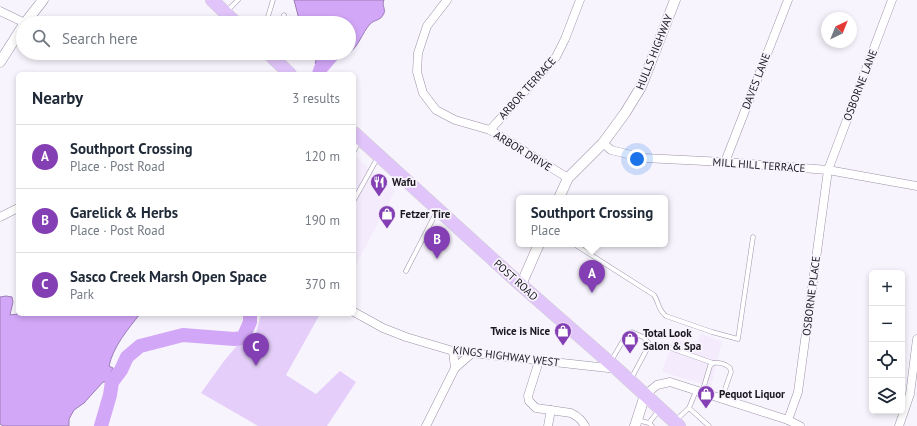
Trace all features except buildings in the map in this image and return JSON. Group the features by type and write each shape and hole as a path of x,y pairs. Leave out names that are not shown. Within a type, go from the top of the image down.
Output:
{"main road":[{"path":"212,0 228,16"},
{"path":"276,60 288,72"},
{"name":"POST ROAD","path":"357,136 614,366 676,424"}],"street":[{"path":"30,16 43,0"},
{"name":"ARBOR DRIVE","path":"447,0 427,26 418,53 417,72 423,92 436,110 455,120 490,130 568,178"},
{"name":"ARBOR TERRACE","path":"490,130 556,58 580,0"},
{"name":"HULLS HIGHWAY","path":"560,195 568,178 603,142 626,113 641,87 675,0"},
{"name":"DAVES LANE","path":"725,162 788,0"},
{"name":"OSBORNE LANE","path":"828,170 892,0"},
{"path":"0,11 16,19"},
{"path":"0,62 16,37"},
{"name":"MILL HILL TERRACE","path":"603,142 611,150 644,158 725,162 828,170 917,186"},
{"name":"OSBORNE PLACE","path":"788,420 798,392 828,170"},
{"path":"0,217 16,209"},
{"path":"521,284 538,247"},
{"name":"KINGS HIGHWAY WEST","path":"356,313 383,328 406,337 453,351 539,361 614,366"},
{"path":"899,426 910,394 917,338"},
{"path":"453,351 455,368"},
{"path":"426,426 455,368 471,354"},
{"path":"539,361 528,398 536,408 576,415 585,426"},
{"path":"636,423 645,395 657,385 670,382 788,420 800,426"},
{"path":"548,426 551,410"}],"lane":[{"path":"225,13 238,0"},
{"path":"268,16 273,0"},
{"path":"356,196 379,155"},
{"path":"406,271 438,209"},
{"path":"579,247 654,295 658,300 660,312 666,316 712,332 738,339 753,237"},
{"path":"614,366 627,334 632,332 646,339 648,342 648,347 630,381"},
{"path":"662,345 712,363 725,365 730,368 722,399"},
{"path":"676,424 689,408 699,392 712,363"},
{"path":"636,423 651,425 660,408"},
{"path":"689,408 709,426"}],"shaded area":[{"path":"294,0 384,0 384,13 382,17 370,24 356,45 356,16 298,16"},
{"path":"316,60 336,60 326,67 321,68 315,63"},
{"path":"356,157 395,191 356,264"},
{"path":"0,297 12,297 13,302 10,315 16,314 16,316 138,316 122,338 114,352 109,366 113,368 107,382 103,382 84,403 74,410 69,419 69,426 3,426 0,424"},
{"path":"260,316 319,316 286,375 316,394 340,371 356,382 327,426 258,426 201,393 240,342 255,337"},
{"path":"701,334 722,341 711,386 662,372 673,339 696,344"}],"waterway":[{"path":"320,72 328,60"},
{"path":"101,426 110,395 112,382 121,370 127,357 140,346 183,335 234,339 243,338 250,322 250,316"}],"place":[{"name":"Wafu","path":"379,197"},
{"name":"Fetzer Tire","path":"387,229"},
{"name":"Garelick & Herbs","path":"437,259"},
{"name":"Southport Crossing","path":"592,293"},
{"name":"Twice is Nice","path":"563,346"},
{"name":"Total Look Salon & Spa","path":"630,354"},
{"name":"Sasco Creek Marsh Open Space","path":"256,366"},
{"name":"Pequot Liquor","path":"706,409"}]}
